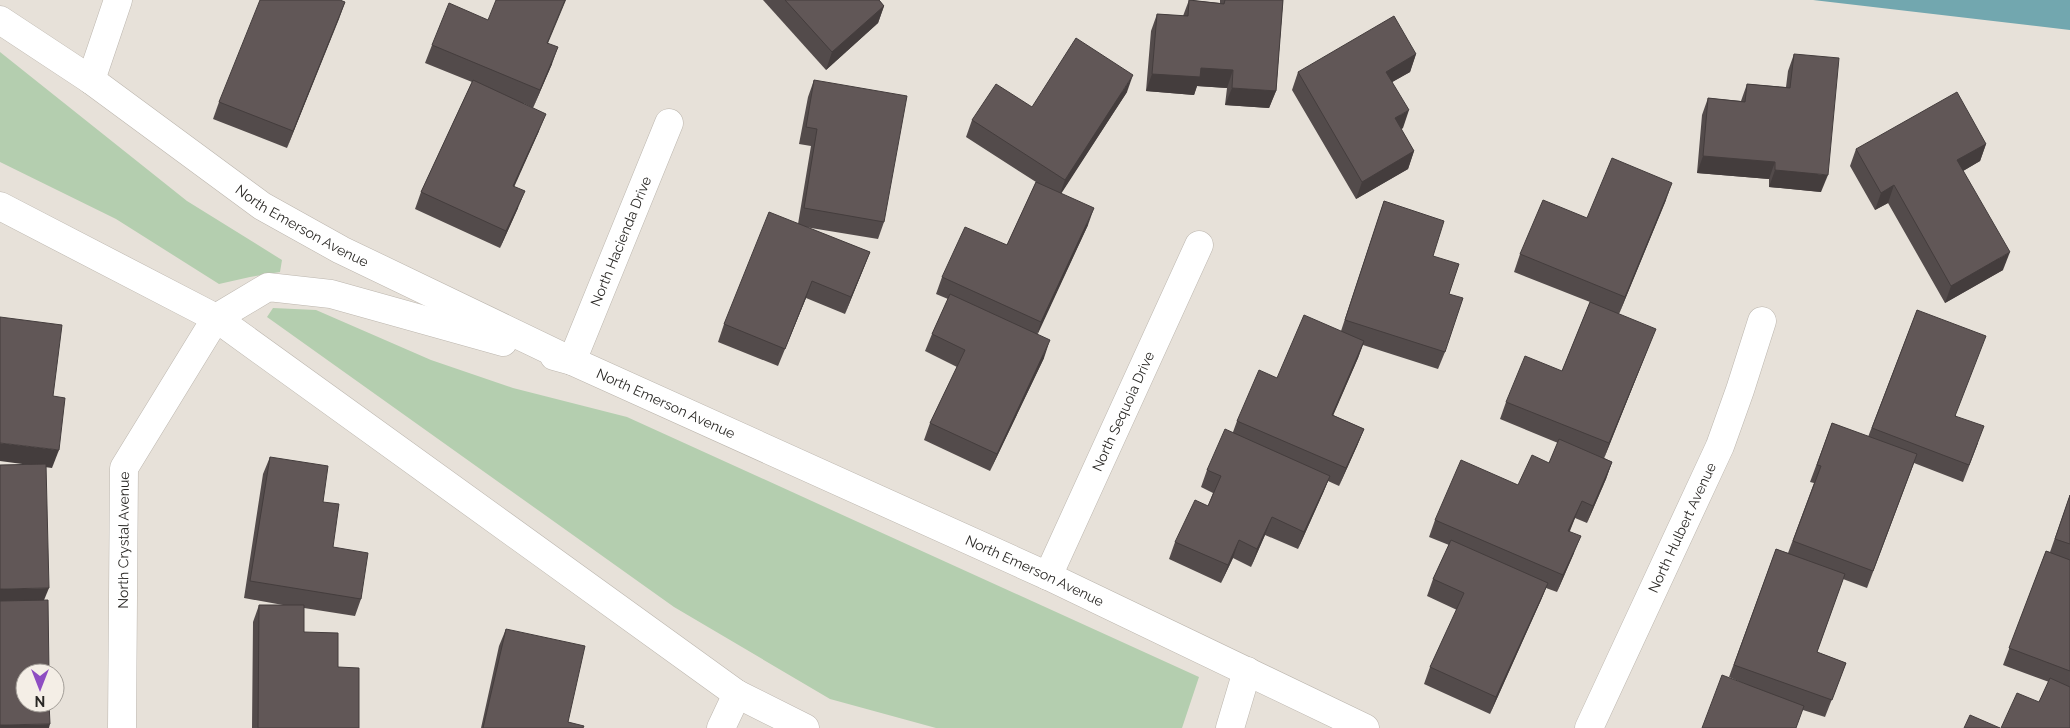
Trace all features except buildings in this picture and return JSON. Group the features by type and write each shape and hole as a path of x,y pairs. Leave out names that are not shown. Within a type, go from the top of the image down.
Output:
{"street":[{"path":"91,80 118,0"},
{"name":"North Emerson Avenue","path":"0,20 91,80 262,206 341,250 572,361 1048,576 1365,728"},
{"name":"North Hacienda Drive","path":"572,361 669,123"},
{"path":"0,206 216,318 737,694 805,728"},
{"name":"North Sequoia Drive","path":"1048,576 1199,245"},
{"path":"216,318 268,287 331,294 572,361"},
{"name":"North Crystal Avenue","path":"122,728 124,468 216,318"},
{"name":"North Hulbert Avenue","path":"1589,728 1720,446 1762,321"},
{"path":"1230,728 1247,671"},
{"path":"721,728 737,694"}],"green space":[{"path":"0,52 187,201 282,260 280,272 219,284 116,219 0,162"},
{"path":"273,308 316,310 431,360 513,388 627,417 1199,677 1182,728 936,728 830,699 674,607 267,317"}],"water":[{"path":"1813,0 2070,0 2070,30"}]}
